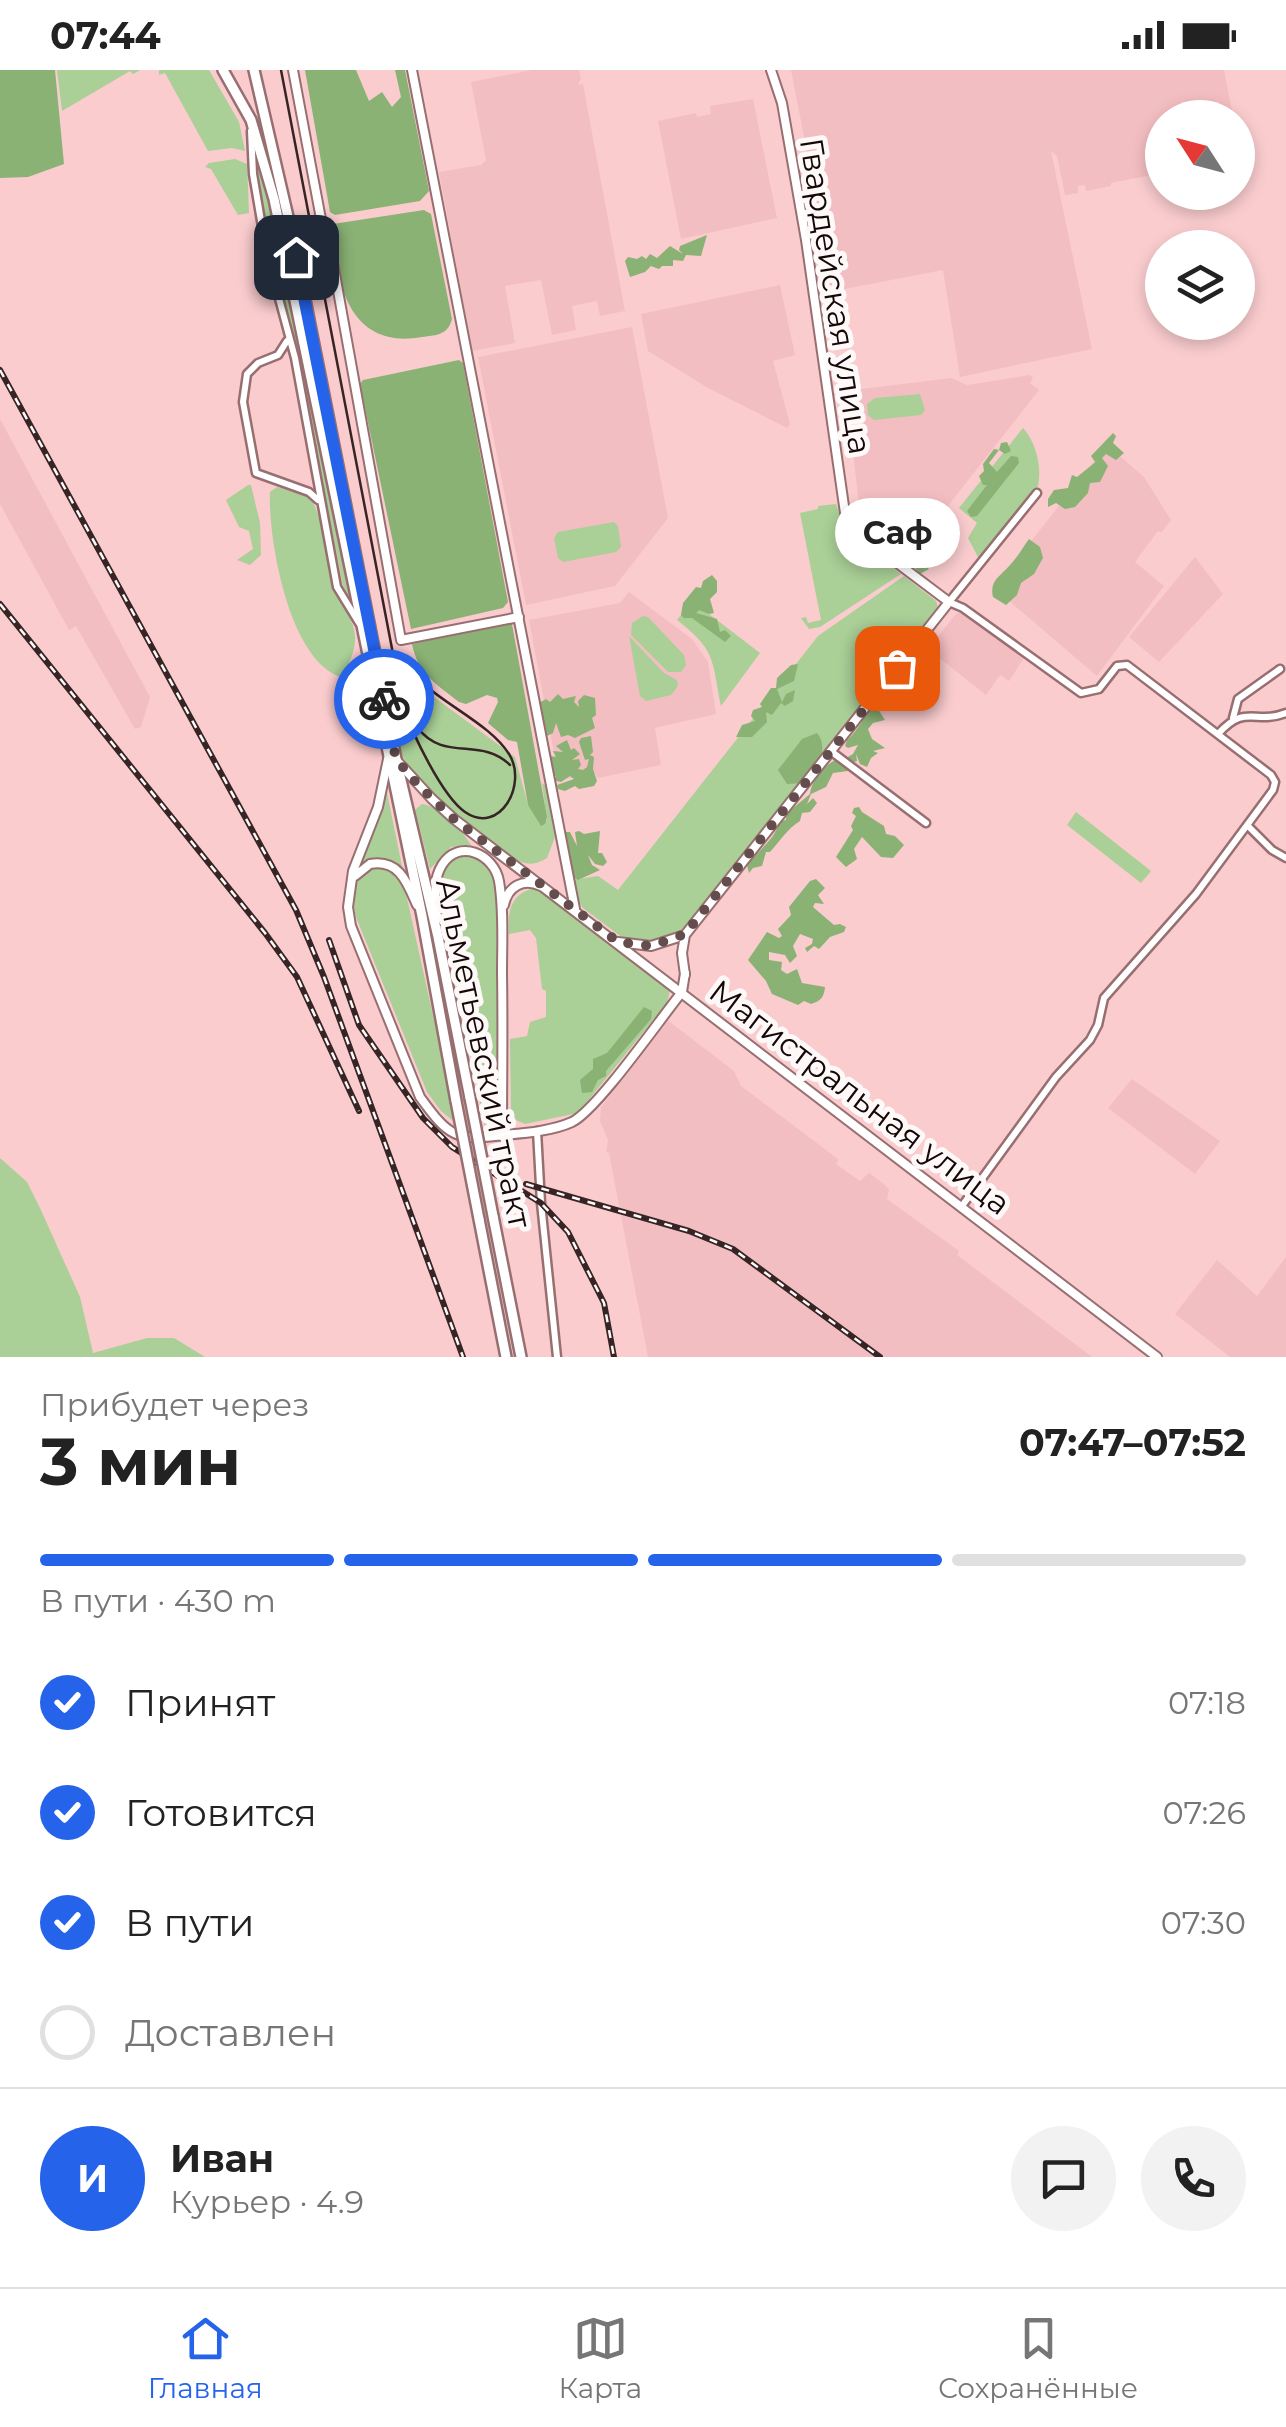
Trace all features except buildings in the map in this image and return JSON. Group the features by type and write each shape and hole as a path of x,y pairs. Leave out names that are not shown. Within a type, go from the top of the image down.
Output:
{"main road":[{"path":"223,70 251,120 274,199 360,625 392,759"},
{"path":"254,70 292,234 392,759"},
{"name":"Альметьевский тракт","path":"392,759 506,1357"},
{"name":"Альметьевский тракт","path":"392,759 438,937 521,1357"}],"street":[{"path":"293,70 326,224 401,640 518,617"},
{"path":"412,70 575,910"},
{"name":"Гвардейская улица","path":"771,70 782,103 803,222 846,512 864,538 949,602"},
{"path":"251,120 260,218 271,276 295,358 337,587 360,625"},
{"path":"288,340 278,354 258,363 248,374 243,402 256,474 309,492 321,504"},
{"path":"618,942 651,946 685,934 1037,493"},
{"path":"949,602 963,608 1072,689 1099,690 1117,666 1128,665 1270,774 1275,782 1274,790 1196,894 1104,998 1090,1040 1056,1076 962,1206"},
{"path":"1218,734 1233,718 1238,699 1280,668"},
{"path":"1233,718 1272,718 1286,713"},
{"path":"832,752 926,823"},
{"path":"392,759 349,890 351,926 420,1098 454,1134 466,1139 537,1131 572,1122 582,1115 682,992 685,934"},
{"name":"Магистральная улица","path":"392,759 432,800 1157,1357"},
{"path":"1247,826 1286,858"},
{"path":"438,937 436,881 446,860 460,851 480,854 496,870 502,914 502,1136"},
{"path":"349,890 365,866 375,862 389,864 406,879 422,916"},
{"path":"502,914 506,896 518,884 536,884 554,893"},
{"path":"670,1008 694,1000 685,972"},
{"path":"670,983 670,1008"},
{"path":"537,1131 557,1357"}],"shaded area":[{"path":"532,70 579,70 578,85 583,84 625,311 600,316 597,301 572,306 576,330 552,335 541,280 505,286 515,343 472,351 439,172 481,165 486,160 471,82"},
{"path":"791,70 1224,70 1230,100 1145,100 1145,176 1086,191 1085,185 1078,186 1078,193 1065,195 1057,156 1051,151 1092,349 960,377 943,270 829,292"},
{"path":"753,99 777,218 681,239 658,121 711,114 710,106"},
{"path":"780,285 795,355 773,361 790,424 787,428 708,388 648,351 641,314"},
{"path":"632,327 668,518 615,586 526,605 478,357"},
{"path":"1030,375 1030,383 1039,390 911,553 860,513 846,391 951,378 967,385"},
{"path":"0,419 150,697 141,727 135,729 76,626 69,630 0,504"},
{"path":"1107,445 1144,477 1171,520 1135,562 1164,586 1097,676 994,588"},
{"path":"1195,557 1223,594 1159,662 1129,637"},
{"path":"629,592 692,639 708,662 716,714 655,728 661,765 598,778 596,774 559,780 529,620 620,603"},
{"path":"962,611 1024,658 1009,681 1000,675 986,695 928,649"},
{"path":"666,1019 734,1071 741,1086 838,1159 836,1164 860,1181 869,1173 879,1180 889,1189 887,1199 1092,1357 648,1357 606,1152 608,1140 600,1121 601,1107"},
{"path":"1132,1079 1220,1141 1195,1174 1108,1108"},
{"path":"1286,1257 1286,1357 1230,1357 1175,1314 1217,1260 1257,1296"}],"green space":[{"path":"0,70 55,70 64,164 28,177 0,178"},
{"path":"57,70 140,70 133,74 130,71 62,111"},
{"path":"159,70 209,70 239,122 245,151 208,151 165,73 159,75"},
{"path":"305,70 356,70 369,101 382,92 392,107 401,97 395,70 405,70 429,191 420,201 335,215 330,212"},
{"path":"235,159 247,164 249,213 238,215 211,169 205,167"},
{"path":"257,161 272,211 351,601 343,586 298,359 275,279 256,175"},
{"path":"424,210 431,214 452,319 441,333 422,337 397,338 378,333 362,323 343,289 333,224"},
{"path":"707,235 701,256 686,255 683,261 673,260 673,266 651,266 630,277 625,261 628,257 646,259 650,254 657,258 670,246 683,254 680,246"},
{"path":"459,360 463,363 508,602 503,608 411,629 360,384 363,380"},
{"path":"920,394 925,410 921,415 874,420 868,415 867,404 875,398"},
{"path":"1023,428 1037,455 1038,486 979,559 968,538 977,523 959,508"},
{"path":"1113,433 1113,443 1124,453 1116,460 1106,454 1102,458 1108,466 1100,482 1090,483 1088,493 1075,507 1065,509 1056,503 1048,507 1054,490 1068,488 1072,475 1077,477 1098,460 1095,462 1091,456"},
{"path":"1007,442 1011,451 1005,454 999,450 1001,443"},
{"path":"994,449 999,450 989,463 997,472 1011,456 1018,457 1019,463 977,516 971,517 967,511 987,485 979,476 984,471 983,464"},
{"path":"248,485 260,523 261,555 250,565 237,560 253,549 249,531 239,527 226,500"},
{"path":"277,487 309,496 315,506 334,588 355,632 352,654 341,677 323,666 308,648 285,596 270,513 270,492"},
{"path":"836,504 845,531 901,574 820,627 809,629 801,618 806,617 808,623 821,620 800,513"},
{"path":"946,517 950,530 954,523 960,530 933,566 928,560 933,554 927,556 925,565 929,569 920,574 906,557 918,550 929,532"},
{"path":"614,522 621,547 616,552 563,562 558,558 554,538 558,532"},
{"path":"1029,539 1040,547 1043,558 1006,605 993,597 993,586"},
{"path":"712,575 717,581 717,592 710,599 714,613 696,613 717,619 720,632 725,630 731,636 725,642 692,618 681,615 683,603"},
{"path":"904,576 936,601 938,608 682,935 639,943 627,941 583,908 575,896 572,880 598,876 618,890 818,636"},
{"path":"692,601 760,653 721,706 706,648 677,620"},
{"path":"643,616 684,655 686,665 681,672 668,672 631,635 632,623"},
{"path":"512,624 547,817 541,826 528,805 517,742 508,740 488,723 497,698 487,695 466,704 459,702 423,671 412,644"},
{"path":"629,636 664,673 677,680 678,686 671,695 646,701 640,696"},
{"path":"798,664 794,681 777,689 782,702 786,694 795,690 793,701 785,706 781,703 772,715 766,712 767,722 752,737 736,737 742,725 755,721 751,716 753,710 762,707 760,704 771,688 776,688 777,678 791,665"},
{"path":"430,694 515,757 528,805 547,821 542,783 546,786 555,837 547,858 525,863 496,848 458,818 411,769 403,757 392,696 398,695 401,709 429,703"},
{"path":"558,694 563,699 576,696 574,702 579,707 578,701 584,695 595,698 595,728 575,738 561,737 556,723 553,733 547,736 539,703 546,699 550,702"},
{"path":"876,706 885,720 868,729 872,739 885,748 873,751 878,753 867,767 860,764 856,754 857,761 849,764 846,758 858,745 848,748 847,740"},
{"path":"817,733 822,745 818,763 804,776 803,783 787,784 778,770 802,739"},
{"path":"591,736 590,755 594,757 597,781 594,786 558,789 557,785 574,779 570,776 561,782 553,780 556,777 549,760 556,757 553,751 563,752 556,746 567,740 571,750 574,748 580,754 572,760 579,759 578,769 583,770 589,759 585,760 579,742"},
{"path":"837,759 848,771 833,773 826,787 811,794 807,804 813,798 817,803 810,812 802,813 800,821 766,852 762,866 749,873 747,865 780,821 786,820 786,814 810,794 820,773"},
{"path":"387,793 403,871 380,860 356,870"},
{"path":"422,804 450,820 471,845 451,847 430,869 415,810"},
{"path":"859,807 884,826 886,834 904,845 893,858 881,857 862,837 854,849 857,859 846,867 836,857 853,830 856,816 852,813"},
{"path":"1076,812 1151,871 1141,883 1067,825"},
{"path":"600,831 598,853 607,862 603,866 595,864 588,855 592,865 600,870 578,880 571,876 563,832 570,832 577,846 575,832"},
{"path":"462,855 486,863 497,885 500,1115 485,1126 494,1109 481,1108 441,908 443,873 449,863"},
{"path":"374,867 394,872 405,889 457,1124 427,1092 356,917 357,882"},
{"path":"816,879 825,888 818,895 824,904 815,903 813,907 834,925 846,927 819,949 814,946 807,952 805,948 813,939 800,934 793,946 797,956 790,963 785,955 769,952 769,960 782,962 781,970 787,974 797,969 802,983 825,987 817,1001 798,1005 772,994 748,960 767,932 782,936 778,929 791,915 789,907"},
{"path":"532,889 542,890 670,990 667,1003 578,1113 525,1124 516,1120 511,1109 510,1039 527,1036 530,1022 546,1017 546,991 542,989 536,938 530,930 509,934 509,919 514,901"},
{"path":"644,1007 652,1011 651,1019 592,1092 582,1093 580,1080 593,1069 593,1059 607,1053"},
{"path":"0,1158 27,1182 40,1208 80,1297 93,1353 147,1338 174,1338 205,1357 0,1357"}],"tram line":[{"path":"281,70 403,706 429,763 456,804 478,818 499,812 513,792 514,766 509,754 486,730 424,685 399,657"},
{"path":"417,727 439,744 487,752 510,765"}],"railway":[{"path":"0,370 296,910 463,1357"},
{"path":"0,604 297,977 359,1111"},
{"path":"329,940 359,1025 423,1118 452,1147 541,1203 568,1232 604,1303 614,1357"},
{"path":"526,1184 689,1231 733,1249 880,1357"}],"way so far":[{"path":"384,699 396,759 432,800 618,942 651,946 685,934 897,668"}],"place":[{"name":"Саф","path":"897,668"}],"route":[{"path":"296,257 384,699"}]}
